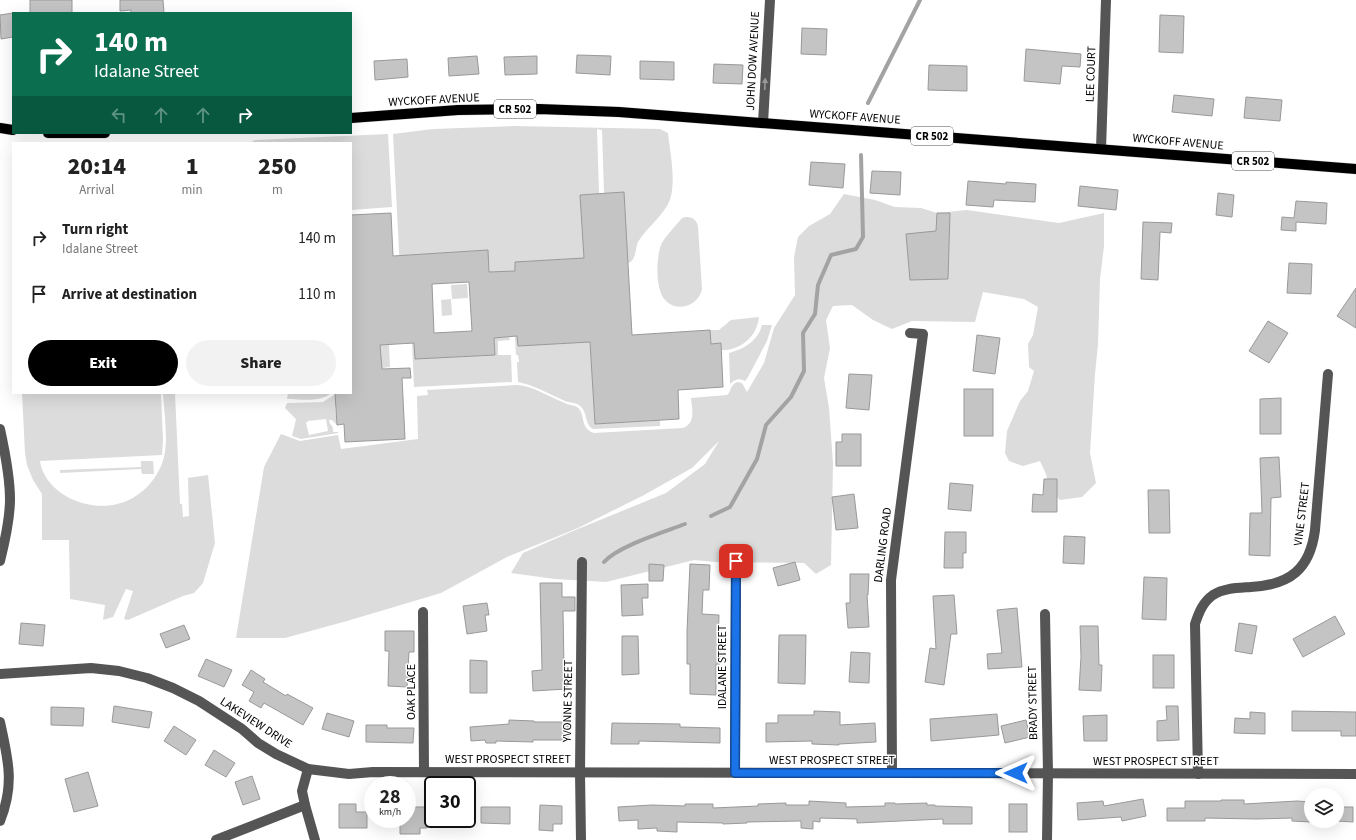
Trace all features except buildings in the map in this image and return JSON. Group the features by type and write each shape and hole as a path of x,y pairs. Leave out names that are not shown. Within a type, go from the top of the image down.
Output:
{"main road":[{"name":"WYCKOFF AVENUE","path":"352,118 458,110 539,109 620,112 1356,169"},
{"path":"0,128 12,130"}],"street":[{"name":"JOHN DOW AVENUE","path":"763,123 770,0"},
{"name":"LEE COURT","path":"1101,149 1106,0"},
{"name":"DARLING ROAD","path":"892,773 892,580 923,334 910,333"},
{"name":"VINE STREET","path":"1198,774 1195,624 1199,612 1205,602 1213,595 1223,590 1267,586 1279,583 1300,569 1308,556 1313,543 1315,530 1328,374"},
{"path":"0,429 9,481 10,499 7,527 0,561"},
{"name":"IDALANE STREET","path":"735,773 736,561"},
{"name":"YVONNE STREET","path":"581,840 580,773 582,562"},
{"name":"OAK PLACE","path":"423,612 424,772"},
{"name":"BRADY STREET","path":"1045,614 1048,773 1047,840"},
{"name":"LAKEVIEW DRIVE","path":"0,674 91,668 122,672 147,678 173,688 199,701 242,729 258,743 276,754 308,769"},
{"path":"0,722 8,761 10,782 0,821"},
{"name":"WEST PROSPECT STREET","path":"308,769 349,774 373,772 424,772 1356,774"},
{"path":"308,769 302,792 315,840"},
{"path":"216,840 305,806"}],"shaded area":[{"path":"514,126 660,129 668,133 673,180 670,199 664,211 638,242 633,260 628,263 623,192 580,195 585,274 567,276 566,259 515,262 515,271 489,272 488,250 409,255 410,275 400,270 393,134 433,129","holes":["597,129 602,130 604,193 599,193"]},
{"path":"388,134 392,207 352,210 352,142 252,142 255,140"},
{"path":"844,194 875,200 895,207 921,208 937,213 967,210 1059,223 1104,213 1104,246 1100,279 1098,344 1090,453 1096,483 1082,497 1060,500 1050,490 1046,474 1040,461 1023,466 1009,461 1005,453 1007,431 1020,401 1028,391 1034,371 1029,367 1028,344 1033,335 1038,307 1024,299 983,292 975,322 912,321 892,329 873,320 852,305 833,306 826,320 830,348 824,378 829,408 833,463 831,565 816,574 804,563 715,562 694,560 606,582 555,579 511,573 523,553 666,493 705,464 719,441 692,468 644,495 578,528 507,557 441,593 285,638 236,638 264,467 281,434 300,441 338,435 341,449 418,439 417,396 428,395 427,390 517,385 535,390 566,404 577,407 580,410 586,428 594,433 683,428 690,423 692,419 691,398 727,395 733,385 737,382 742,383 747,392 764,363 774,328 795,295 794,257 798,237 809,226 830,214"},
{"path":"686,217 694,219 698,226 702,289 697,299 687,306 682,307 671,305 662,296 658,282 657,266 659,251 665,238 682,218"},
{"path":"467,284 468,298 452,299 451,285"},
{"path":"451,299 452,315 442,316 441,300"},
{"path":"759,317 755,331 741,345 728,350 721,350 721,343 711,344 710,330 719,330 731,320"},
{"path":"589,324 595,424 660,420 660,426 593,429 588,424 584,411 575,403 567,402 536,387 518,382 517,362 519,362 518,355 516,355 515,337 517,336 518,346"},
{"path":"762,325 772,325 767,341 748,377 745,381 737,380 730,384 729,353 750,344 757,336"},
{"path":"509,337 510,340 498,341 498,355 511,355 512,382 414,387 412,342 414,343 415,359 495,355 494,338"},
{"path":"380,344 389,344 390,367 382,368"},
{"path":"22,394 161,394 163,440 162,455 40,461 42,470 54,487 61,493 75,500 89,505 104,506 118,504 131,499 143,491 153,480 161,466 164,458 166,440 163,394 175,394 180,504 182,504 183,517 189,516 188,478 208,475 215,543 203,583 194,593 183,596 128,620 124,619 133,591 126,589 113,617 103,620 105,605 70,599 69,540 42,540 42,494 33,480 27,465"},
{"path":"288,394 330,394 321,398 310,400 287,399"},
{"path":"337,394 342,406 335,407 337,425 332,420 329,420 333,427 333,432 338,433 301,439 292,436 296,419 285,408 287,403 323,402","holes":["326,419 328,431 309,435 306,423 308,421"]},
{"path":"141,461 153,461 154,474 142,474 141,469 60,473 60,470 141,467"}],"waterway":[{"path":"868,103 920,0"},
{"path":"711,516 730,507 757,459 766,425 791,397 804,371 803,333 815,314 818,285 831,255 856,249 863,237 861,155"},
{"path":"604,562 620,550 630,545 685,524"}],"route":[{"path":"736,561 735,773 1016,773"}]}
